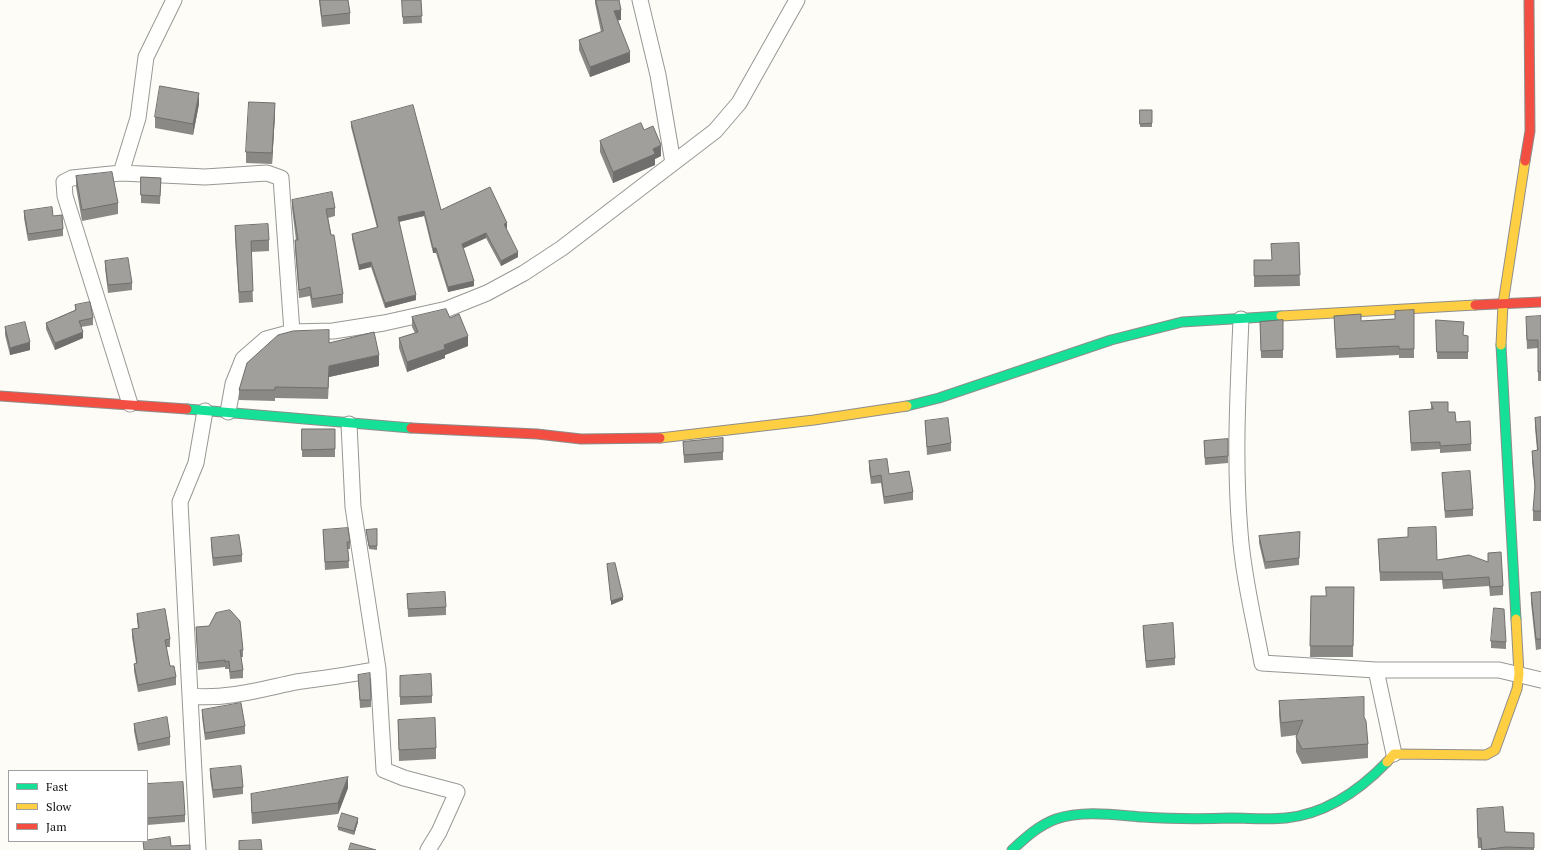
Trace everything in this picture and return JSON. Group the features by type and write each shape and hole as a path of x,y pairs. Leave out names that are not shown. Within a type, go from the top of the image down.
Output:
{"street":[{"path":"121,173 138,118 146,57 174,0"},
{"path":"640,0 658,75 673,164"},
{"path":"228,412 233,384 243,359 266,339 292,332 333,331 384,323 447,309 487,293 524,273 562,248 715,131 739,103 797,0"},
{"path":"1012,850 1033,831 1046,823 1063,817 1149,816 1171,818 1278,818 1304,814 1348,796 1372,777 1394,754 1486,755 1495,750 1517,689 1519,674 1501,345 1503,304 1530,131 1529,0"},
{"path":"130,404 65,196 64,182 72,178 121,173 205,177 267,174 281,178 292,332"},
{"path":"0,396 130,404 349,424 538,434 580,439 651,439 814,420 897,408 938,398 1111,340 1182,322 1368,310 1541,302"},
{"path":"1241,319 1236,432 1240,531 1244,570 1262,663 1376,670 1499,670 1541,680"},
{"path":"198,850 180,502 196,462 205,411"},
{"path":"349,424 353,507 378,669 384,770 404,778 457,792 439,832 428,850"},
{"path":"190,696 204,698 234,694 322,678 348,676 378,669"},
{"path":"1376,670 1394,754"}],"building":[{"path":"320,0 348,0 350,13 322,16"},
{"path":"402,0 421,0 422,16 403,17"},
{"path":"596,0 619,0 621,10 614,11 630,52 590,67 579,40 603,31"},
{"path":"160,86 199,93 193,124 155,117"},
{"path":"249,102 275,103 272,153 246,152"},
{"path":"413,105 441,210 490,187 507,223 504,224 518,252 501,261 486,233 462,244 474,281 448,287 436,248 433,248 424,211 398,217 416,295 385,303 371,262 359,265 352,234 378,227 351,122"},
{"path":"1140,110 1152,110 1152,123 1140,124"},
{"path":"641,123 644,130 653,126 661,145 653,149 655,154 613,172 600,141"},
{"path":"112,172 118,203 82,210 76,176"},
{"path":"141,177 161,178 160,196 141,195"},
{"path":"332,192 335,208 326,209 331,235 334,235 343,294 312,299 310,287 299,290 295,240 298,240 292,200"},
{"path":"52,207 53,216 62,215 63,229 28,234 24,211"},
{"path":"268,224 269,240 251,241 253,291 239,292 235,226"},
{"path":"1299,243 1300,275 1254,276 1254,260 1272,260 1271,244"},
{"path":"128,258 132,283 108,285 105,261"},
{"path":"90,302 93,318 79,321 83,332 55,343 46,323 76,310 75,305"},
{"path":"446,309 450,318 459,314 468,336 444,345 445,349 407,362 399,338 418,332 412,317"},
{"path":"1414,310 1414,349 1399,349 1399,346 1336,349 1334,316 1361,314 1361,321 1395,319 1395,311"},
{"path":"1541,316 1541,372 1538,372 1538,340 1527,340 1526,317"},
{"path":"1283,320 1283,350 1261,351 1260,322"},
{"path":"1436,320 1464,322 1463,335 1468,336 1468,352 1437,352"},
{"path":"25,322 30,342 10,348 5,327"},
{"path":"329,330 329,343 374,332 379,355 329,366 328,388 275,387 275,390 239,390 247,363 278,335 293,331"},
{"path":"1431,402 1448,402 1448,412 1455,412 1456,422 1470,421 1471,444 1440,446 1440,442 1411,443 1409,411 1433,409"},
{"path":"1541,417 1541,511 1533,511 1535,486 1532,451 1538,450 1535,418"},
{"path":"948,418 951,443 927,447 925,421"},
{"path":"302,429 335,429 335,449 302,450"},
{"path":"723,438 723,452 684,455 683,442"},
{"path":"1228,439 1228,456 1205,458 1204,441"},
{"path":"887,459 889,474 909,471 913,492 884,497 881,475 871,477 869,461"},
{"path":"1470,471 1473,509 1445,511 1442,473"},
{"path":"1436,527 1437,560 1469,555 1488,562 1488,553 1501,552 1503,586 1490,587 1489,577 1443,580 1442,572 1380,572 1378,539 1408,537 1408,528"},
{"path":"348,528 350,542 347,542 349,561 325,562 323,530"},
{"path":"377,529 377,546 369,546 366,530"},
{"path":"1300,532 1299,558 1265,562 1259,536"},
{"path":"239,535 242,555 213,558 211,538"},
{"path":"615,563 623,597 611,601 607,564"},
{"path":"1326,587 1354,587 1353,646 1310,646 1311,596 1326,596"},
{"path":"445,592 446,607 408,609 407,594"},
{"path":"1541,592 1541,639 1536,639 1531,593"},
{"path":"1494,608 1504,609 1506,642 1491,641"},
{"path":"165,609 170,639 165,640 170,666 174,666 176,677 138,685 134,664 137,663 132,629 139,628 137,614"},
{"path":"230,610 240,621 243,650 240,650 243,670 230,672 229,661 225,662 225,660 198,663 196,627 209,626 216,613"},
{"path":"1173,623 1175,658 1146,661 1143,626"},
{"path":"370,673 371,700 360,700 358,675"},
{"path":"431,674 432,696 400,697 400,676"},
{"path":"1364,697 1364,717 1366,721 1368,744 1302,749 1296,737 1303,720 1281,723 1279,701"},
{"path":"241,703 245,726 205,733 202,710"},
{"path":"167,717 170,737 138,744 134,724"},
{"path":"435,718 436,748 399,750 398,720"},
{"path":"241,766 243,787 213,790 210,769"},
{"path":"348,777 338,803 252,813 251,794"},
{"path":"183,782 185,815 148,818 148,784"},
{"path":"1503,807 1505,832 1534,833 1534,848 1506,847 1482,850 1481,838 1478,838 1477,809"},
{"path":"342,813 358,818 354,831 338,827"},
{"path":"170,837 171,846 190,845 190,850 144,850 143,842 148,842 148,840"},
{"path":"261,840 262,850 239,850 239,841"},
{"path":"351,843 376,850 349,850"}],"traffic: fast":[{"path":"907,406 939,398 1111,340 1182,322 1281,316"},
{"path":"1501,345 1516,619"},
{"path":"187,409 411,428"},
{"path":"1012,850 1038,828 1066,816 1100,814 1187,819 1272,819 1300,816 1314,812 1341,799 1365,782 1387,762"}],"traffic: slow":[{"path":"1501,345 1503,304 1525,161"},
{"path":"1281,316 1475,305"},
{"path":"660,438 814,420 907,406"},
{"path":"1387,762 1394,754 1486,755 1495,750 1517,689 1519,674 1516,619"}],"traffic: jam":[{"path":"1525,161 1530,131 1529,0"},
{"path":"1475,305 1541,302"},
{"path":"0,396 187,409"},
{"path":"411,428 537,434 581,439 660,438"}]}
